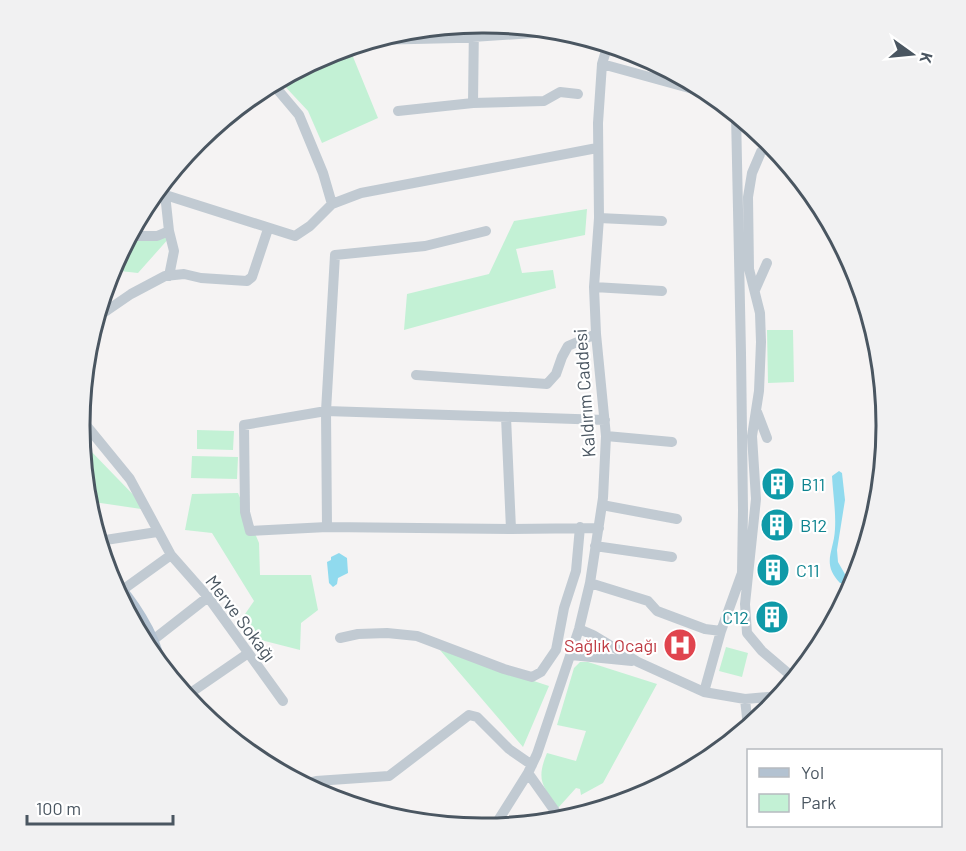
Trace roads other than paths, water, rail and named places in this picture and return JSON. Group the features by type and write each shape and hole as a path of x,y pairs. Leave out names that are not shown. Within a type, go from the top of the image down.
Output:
{"street":[{"path":"473,33 473,103"},
{"path":"418,39 513,34"},
{"name":"Kaldırım Caddesi","path":"501,817 530,769 571,655 590,583 599,528 606,420 596,334 594,286 599,218 597,148 602,64 605,53"},
{"path":"602,64 676,84"},
{"path":"279,91 298,115 323,173 332,204"},
{"path":"398,111 473,103 544,101 560,92 578,94"},
{"path":"705,692 721,631 742,573 741,353 736,125"},
{"path":"168,193 268,229 295,236 310,226 332,204 361,193 597,148"},
{"path":"763,150 752,173 748,197 747,247 749,270 760,313 761,352 757,411 752,436 756,499 745,603 747,633 762,651 787,672"},
{"path":"163,199 174,251 169,276"},
{"path":"599,218 662,221"},
{"path":"109,306 169,276 184,274 201,278 248,281 252,277 268,229"},
{"path":"139,236 157,236 169,231"},
{"path":"327,527 326,411 335,255 425,246 486,231"},
{"path":"755,290 767,263"},
{"path":"594,286 662,291"},
{"path":"416,375 547,384 556,374 568,345 596,334"},
{"path":"741,353 761,352"},
{"path":"599,528 327,527 250,531 245,512 244,426 326,411 606,420"},
{"path":"757,411 767,438"},
{"path":"506,417 511,529"},
{"name":"Merve Sokağı","path":"90,430 130,478 171,555 208,597 283,701"},
{"path":"606,436 672,442"},
{"path":"602,505 677,519"},
{"path":"340,638 358,634 387,633 417,636 504,669 532,677 541,672 556,650 564,608 576,571 580,527"},
{"path":"108,540 157,532"},
{"path":"595,546 672,557"},
{"path":"126,588 171,555"},
{"path":"590,583 648,601 657,611 666,615 705,629 721,631"},
{"path":"154,639 208,597"},
{"path":"579,629 638,662 705,692 745,699 766,697"},
{"path":"194,691 247,654"},
{"path":"571,655 638,662"},
{"path":"745,699 747,716"},
{"path":"320,782 390,776 469,715 477,717 530,769 556,811"}],"water":[{"path":"839,471 842,473 845,500 837,550 838,562 846,576 843,583 834,576 830,563 835,523 832,476"},
{"path":"339,553 347,558 348,573 338,578 337,584 333,587 329,583 327,562"}],"place":[{"name":"B11","path":"778,484"},
{"name":"B12","path":"777,525"},
{"name":"C11","path":"773,570"},
{"name":"C12","path":"772,617"},
{"name":"Sağlık Ocağı","path":"680,645"}]}
